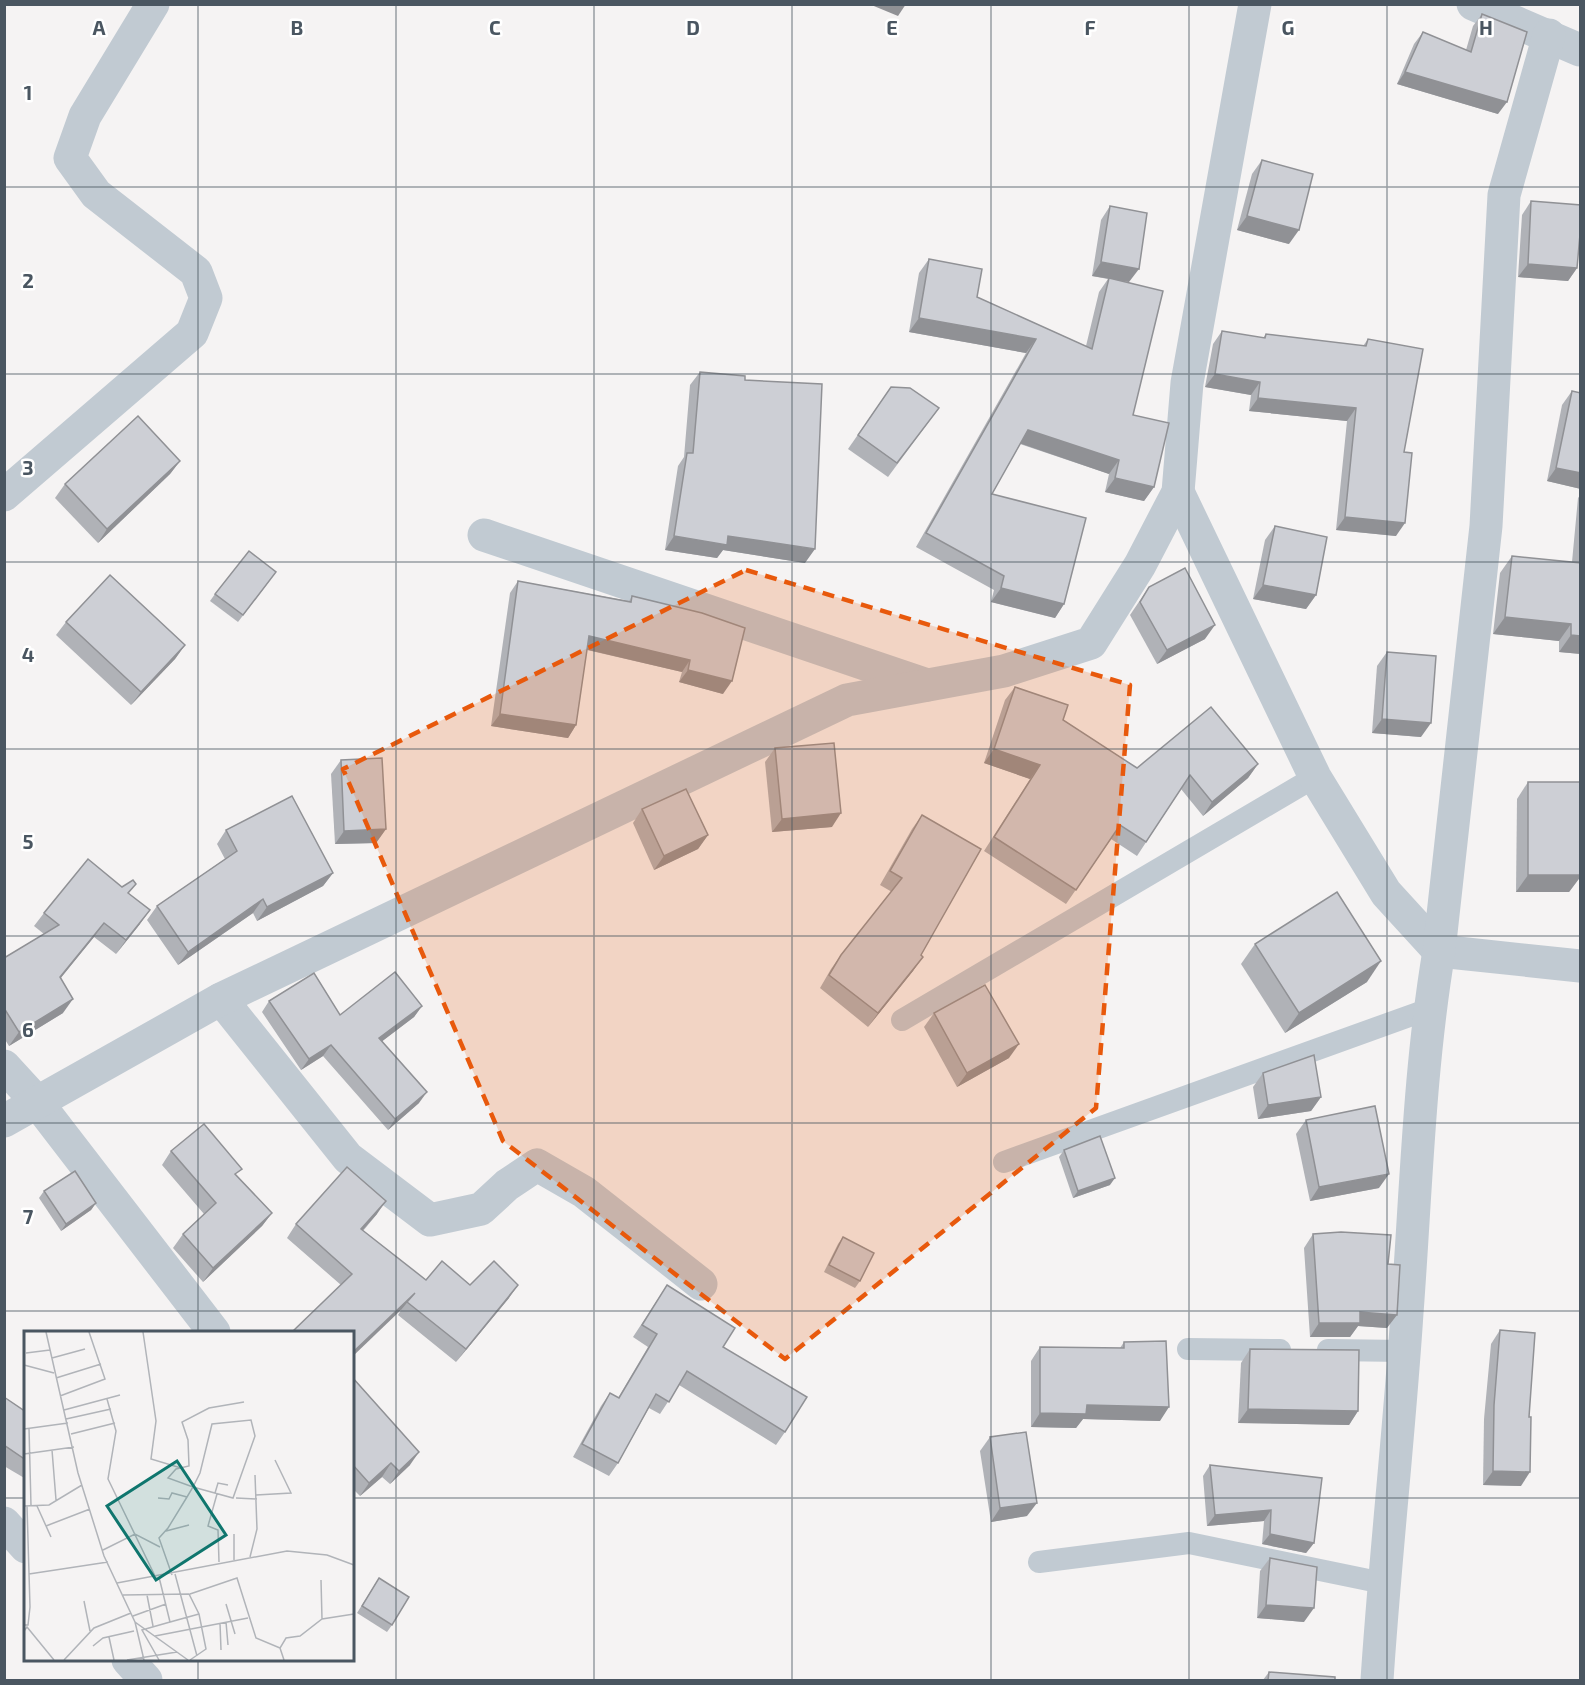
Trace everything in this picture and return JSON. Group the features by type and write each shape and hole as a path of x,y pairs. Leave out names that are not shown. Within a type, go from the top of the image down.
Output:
{"street":[{"path":"4,495 192,333 206,298 196,273 96,194 70,158 85,116 153,4"},
{"path":"4,1121 221,999 847,700 1004,671 1091,643 1140,565 1179,492 1187,383 1255,4"},
{"path":"1473,4 1509,12 1581,50"},
{"path":"1377,1680 1383,1583 1405,1351 1429,1009 1439,951 1486,526 1504,195 1549,35"},
{"path":"1179,492 1315,777 1386,893 1439,951 1581,966"},
{"path":"484,535 928,686"},
{"path":"221,999 348,1158 430,1220 481,1209 507,1185 537,1165 584,1192 701,1284"},
{"path":"4,1066 37,1102 213,1331"},
{"path":"4,1504 24,1516"},
{"path":"4,1523 24,1545"},
{"path":"130,1661 147,1680"}],"lane":[{"path":"902,1020 1315,777"},
{"path":"1004,1162 1429,1009"},
{"path":"1188,1349 1405,1351"},
{"path":"1039,1562 1189,1543 1383,1583"}],"highlighted area":[{"path":"746,570 1130,685 1096,1108 785,1359 503,1141 343,769"}],"building":[{"path":"1482,14 1527,32 1507,102 1405,72 1423,32 1471,52"},
{"path":"1262,160 1313,174 1299,230 1247,216"},
{"path":"1531,201 1581,205 1577,268 1528,264"},
{"path":"1110,206 1147,213 1139,269 1101,262"},
{"path":"929,259 982,269 977,297 1092,349 1109,278 1163,291 1133,415 1169,423 1154,487 1115,478 1119,460 1028,430 992,494 1086,518 1064,604 1001,588 1004,576 926,533 1036,339 919,318"},
{"path":"1222,331 1265,338 1266,334 1366,346 1368,339 1423,349 1404,452 1412,453 1405,523 1345,517 1356,408 1258,398 1260,382 1215,374"},
{"path":"700,372 745,376 745,380 822,384 815,549 728,536 727,545 674,536 687,453 693,453"},
{"path":"891,387 910,388 939,408 897,463 858,435"},
{"path":"1572,391 1581,393 1581,473 1556,468"},
{"path":"138,416 180,461 107,529 65,484"},
{"path":"1275,526 1327,537 1316,595 1263,585"},
{"path":"249,551 276,572 243,615 215,594"},
{"path":"1512,556 1581,563 1581,636 1571,635 1571,624 1505,617"},
{"path":"1185,568 1215,625 1167,650 1140,602 1149,587"},
{"path":"110,575 185,645 141,692 66,622"},
{"path":"518,581 631,602 632,596 702,613 745,628 732,681 688,670 690,660 589,636 576,725 500,714"},
{"path":"1387,652 1436,656 1431,723 1382,719"},
{"path":"1015,687 1068,705 1063,720 1137,768 1211,707 1258,764 1212,802 1190,775 1146,842 1120,825 1076,890 994,837 1040,765 994,749"},
{"path":"834,743 841,813 782,819 775,748"},
{"path":"382,758 386,829 344,831 341,760"},
{"path":"1528,782 1581,782 1581,875 1528,875"},
{"path":"686,789 708,835 664,856 642,809"},
{"path":"292,796 333,873 267,907 263,899 188,952 157,906 237,851 226,830"},
{"path":"922,815 981,849 921,955 923,957 878,1013 829,975 841,955 902,878 890,871"},
{"path":"88,859 122,887 133,880 136,884 128,893 150,910 126,940 104,923 60,977 73,999 19,1032 4,1008 4,958 59,925 44,913"},
{"path":"1337,892 1381,961 1299,1013 1255,944"},
{"path":"395,972 422,1006 379,1038 427,1092 395,1119 331,1045 309,1059 269,1001 314,973 340,1015"},
{"path":"985,985 1019,1044 967,1073 934,1013"},
{"path":"1314,1055 1321,1097 1268,1105 1263,1073"},
{"path":"1375,1106 1389,1174 1319,1187 1306,1120"},
{"path":"204,1124 242,1169 235,1174 272,1213 213,1268 183,1234 216,1203 171,1151"},
{"path":"1100,1136 1115,1178 1078,1191 1064,1150"},
{"path":"347,1167 386,1201 361,1229 426,1280 442,1261 470,1285 494,1261 518,1285 466,1349 407,1302 415,1293 354,1351 354,1331 293,1331 352,1274 296,1224"},
{"path":"75,1171 96,1203 66,1224 44,1191"},
{"path":"1341,1232 1391,1235 1388,1264 1400,1265 1397,1315 1360,1312 1360,1323 1319,1323 1313,1234"},
{"path":"843,1237 874,1253 860,1281 829,1265"},
{"path":"667,1285 735,1328 723,1347 807,1397 785,1432 687,1371 669,1402 656,1394 618,1463 582,1444 610,1393 619,1398 657,1334 642,1325"},
{"path":"1500,1330 1535,1333 1529,1417 1531,1417 1530,1472 1493,1471 1494,1405"},
{"path":"1166,1341 1169,1407 1087,1405 1086,1414 1040,1413 1040,1347 1124,1348 1124,1342"},
{"path":"1250,1349 1359,1350 1358,1411 1248,1409"},
{"path":"354,1379 419,1452 399,1471 391,1463 369,1483 354,1466"},
{"path":"4,1397 24,1411 24,1459 4,1445"},
{"path":"1026,1432 1037,1503 1000,1508 990,1437"},
{"path":"1210,1465 1322,1478 1314,1543 1270,1534 1271,1510 1215,1515"},
{"path":"1270,1558 1317,1567 1314,1608 1266,1605"},
{"path":"379,1578 409,1597 392,1625 362,1606"},
{"path":"1269,1672 1335,1677 1335,1680 1268,1680"}]}
